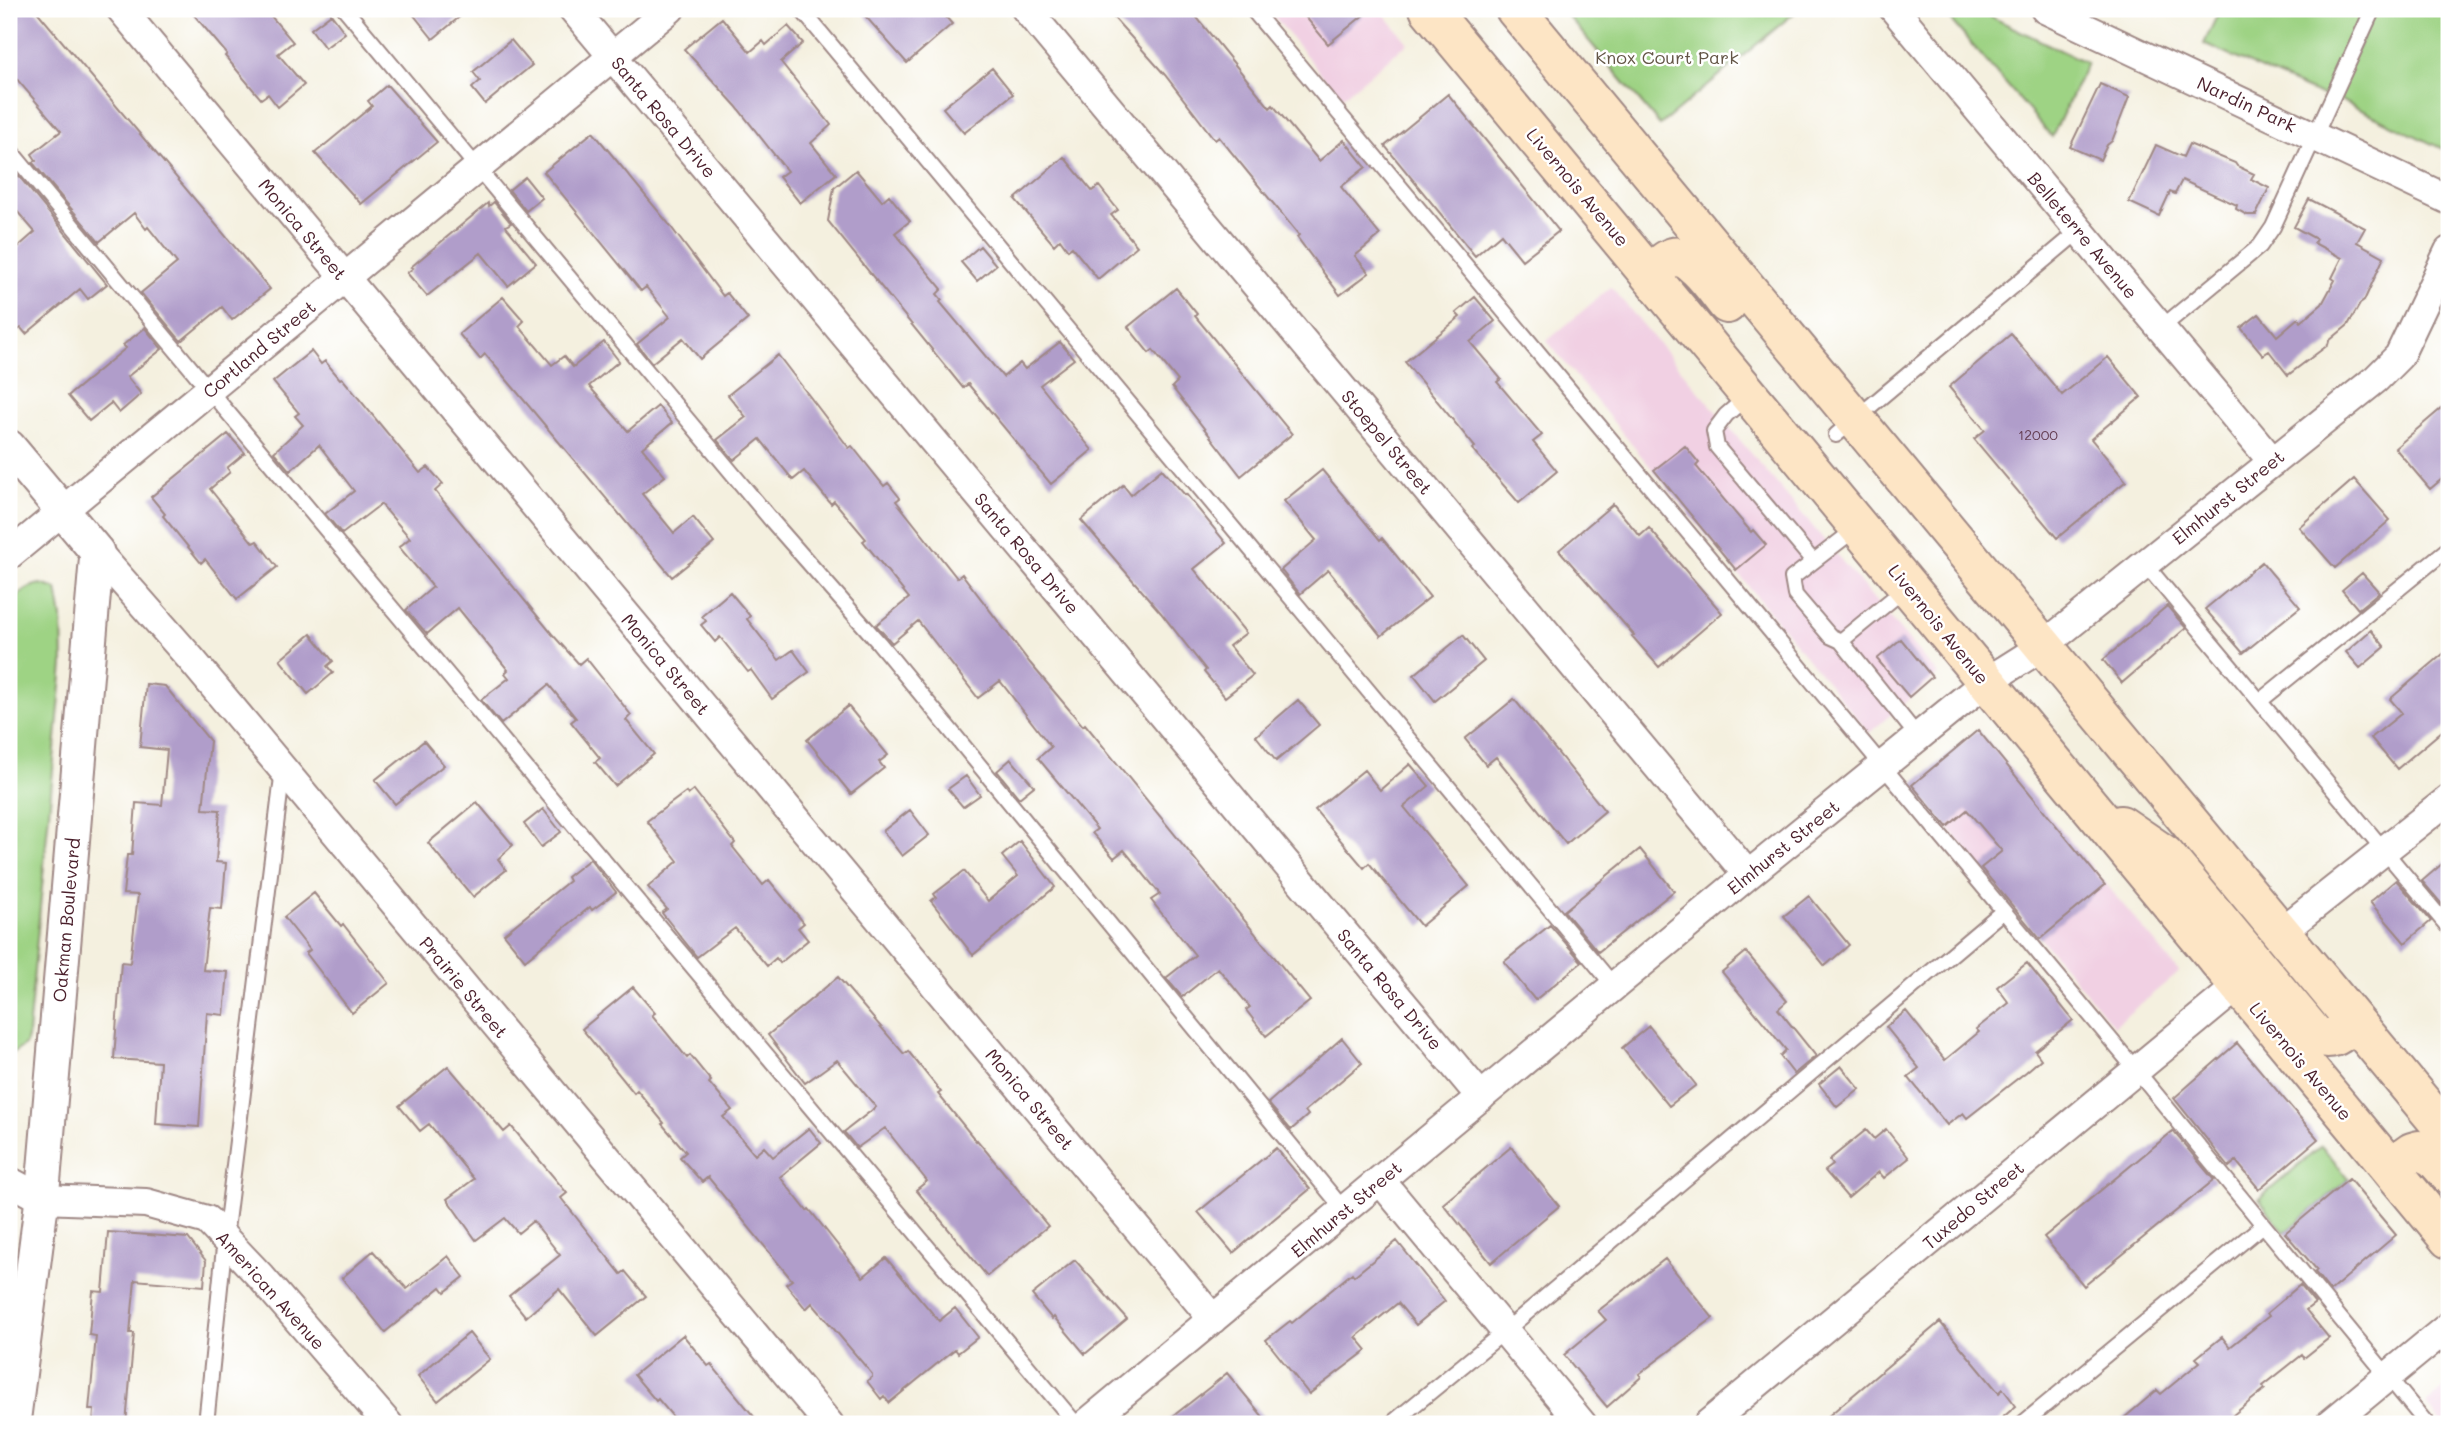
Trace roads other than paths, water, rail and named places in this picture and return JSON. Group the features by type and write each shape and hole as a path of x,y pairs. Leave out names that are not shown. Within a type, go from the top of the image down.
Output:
{"main road":[{"name":"Livernois Avenue","path":"1429,9 2449,1239"},
{"path":"1515,9 1845,427"},
{"path":"1651,274 1675,256 1683,257 1696,267 1845,427 1926,505 2449,1135"},
{"path":"2081,797 2165,855 2315,1035 2330,1040 2355,1022"},
{"path":"2391,1167 2419,1150 2434,1158 2449,1175"}],"street":[{"name":"Monica Street","path":"121,9 1213,1319"},
{"name":"Santa Rosa Drive","path":"573,9 1481,1097"},
{"name":"Cortland Street","path":"9,555 670,9"},
{"name":"Stoepel Street","path":"1026,9 1748,875"},
{"name":"Belleterre Avenue","path":"1894,9 2273,462"},
{"name":"Nardin Park","path":"2045,9 2449,200"},
{"name":"Elmhurst Street","path":"1086,1424 1918,737 1986,682 2043,646 2376,379 2399,356 2449,251"},
{"path":"9,447 97,551"},
{"name":"Prairie Street","path":"97,551 283,769 829,1424"},
{"name":"Oakman Boulevard","path":"13,1424 43,1199 97,551"},
{"path":"2281,932 2449,799"},
{"name":"Tuxedo Street","path":"1708,1424 2238,986"},
{"path":"1380,1180 1582,1424"},
{"path":"9,1181 43,1199"},
{"name":"American Avenue","path":"43,1199 146,1203 207,1220 388,1424"},
{"path":"2330,1424 2449,1326"}],"lane":[{"path":"345,9 772,521 879,643 1344,1210"},
{"path":"801,9 1614,986"},
{"path":"1252,9 2136,1070 2427,1424"},
{"path":"2161,328 2260,246 2273,227 2373,9"},
{"path":"9,149 1076,1424"},
{"path":"1845,427 2079,231"},
{"path":"1750,394 1726,415 1714,430 1717,447 1812,561"},
{"path":"1859,526 1792,578 1795,595 1830,636 1841,640 1918,737"},
{"path":"2260,701 2449,548"},
{"path":"2145,564 2449,928"},
{"path":"1841,640 1909,586"},
{"path":"206,1424 225,1238 283,769"},
{"path":"1391,1424 2003,911"},
{"path":"2022,1424 2263,1225"}],"park label":[{"name":"Knox Court Park","path":"1667,57"}]}
